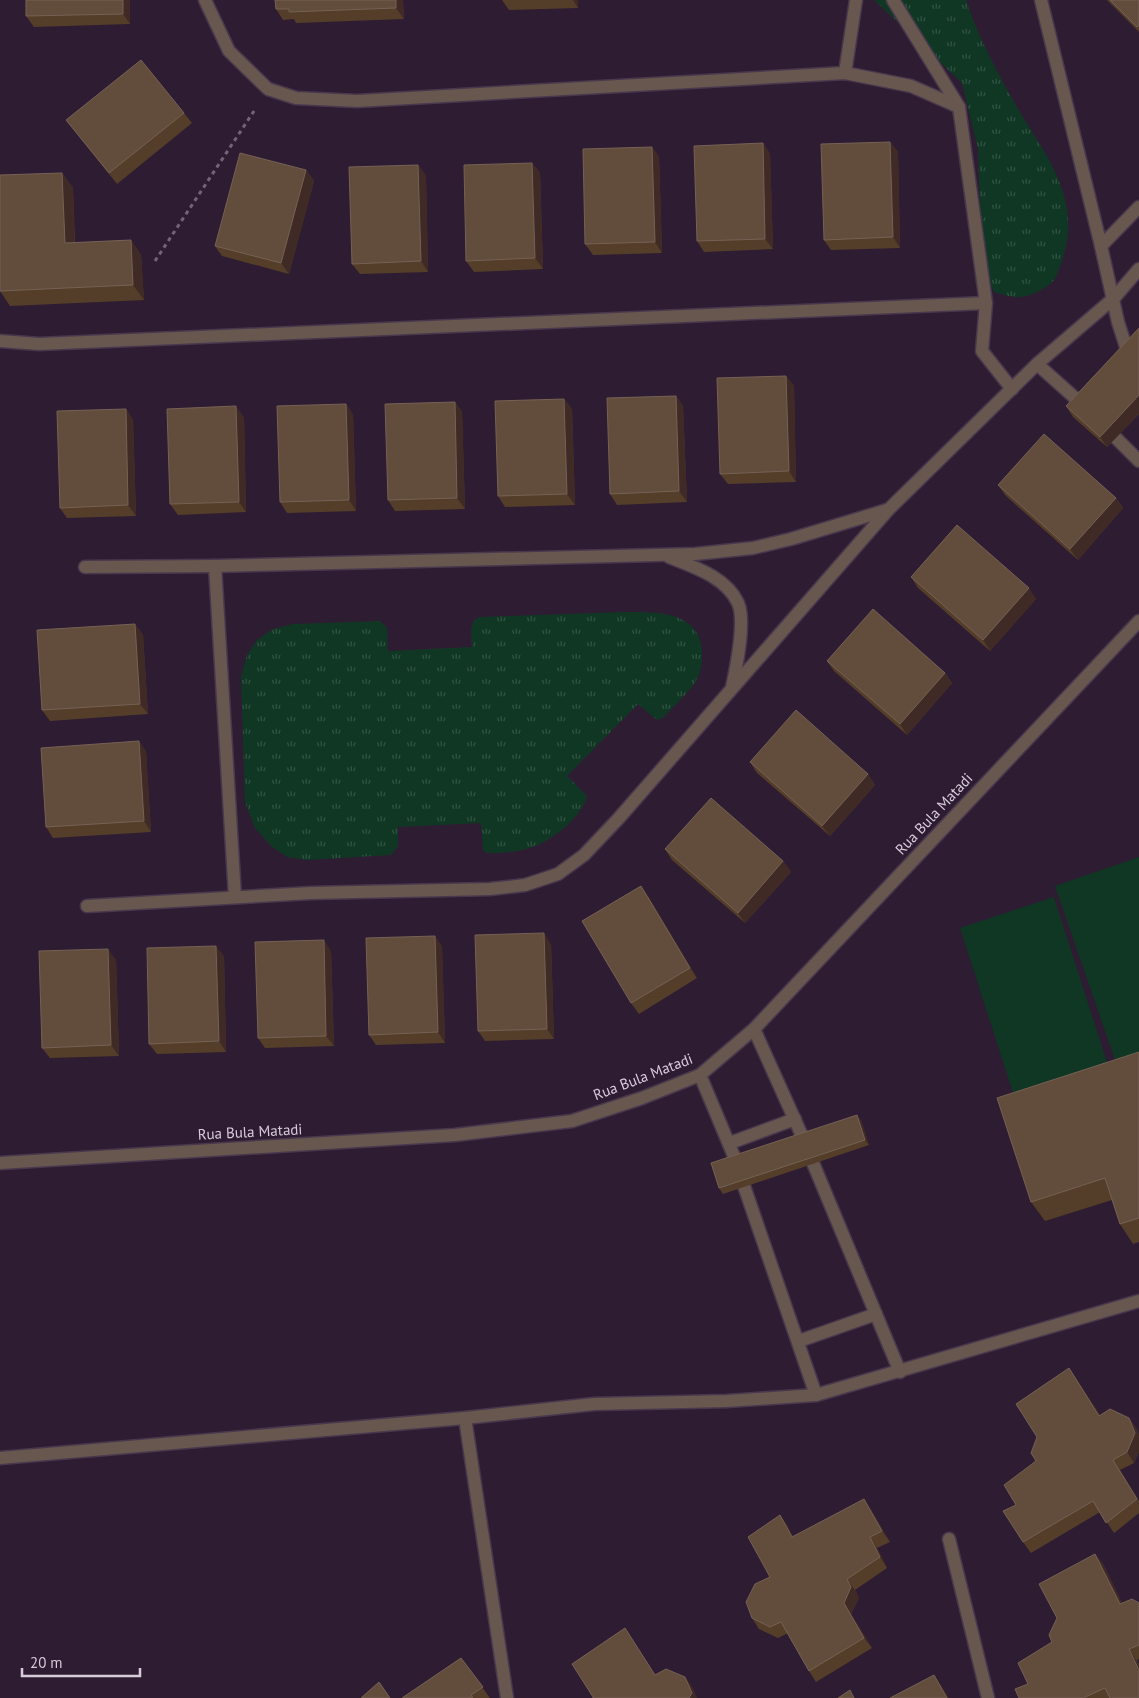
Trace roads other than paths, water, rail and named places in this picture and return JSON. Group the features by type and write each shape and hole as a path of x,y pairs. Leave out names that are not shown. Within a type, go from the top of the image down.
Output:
{"street":[{"path":"205,0 229,51 268,89 296,98 357,101 845,73 911,86 959,106"},
{"path":"845,73 856,0"},
{"path":"893,0 959,106 986,303 982,351 1012,388"},
{"path":"1041,0 1114,298 1118,322 1126,348 1133,355"},
{"path":"1101,246 1139,207"},
{"path":"87,906 235,897 490,889 525,885 558,874 584,855 732,690 888,510 1037,364 1114,298 1139,269"},
{"path":"0,341 39,344 986,303"},
{"path":"1037,364 1084,406"},
{"path":"1115,437 1139,461"},
{"path":"85,567 215,566 662,554 753,548 835,528 888,510"},
{"path":"662,554 699,568 721,582 739,604 741,628 732,690"},
{"path":"215,566 235,897"},
{"name":"Rua Bula Matadi","path":"0,1163 455,1135 572,1121 642,1098 700,1075 754,1029 1139,620"},
{"path":"754,1029 803,1138"},
{"path":"700,1075 736,1161"},
{"path":"730,1143 795,1119"},
{"path":"814,1163 900,1372"},
{"path":"744,1186 799,1341 816,1395"},
{"path":"0,1458 465,1418 594,1404 727,1401 816,1395 1139,1301"},
{"path":"799,1341 876,1314"},
{"path":"465,1418 507,1698"},
{"path":"949,1539 988,1698"}]}
